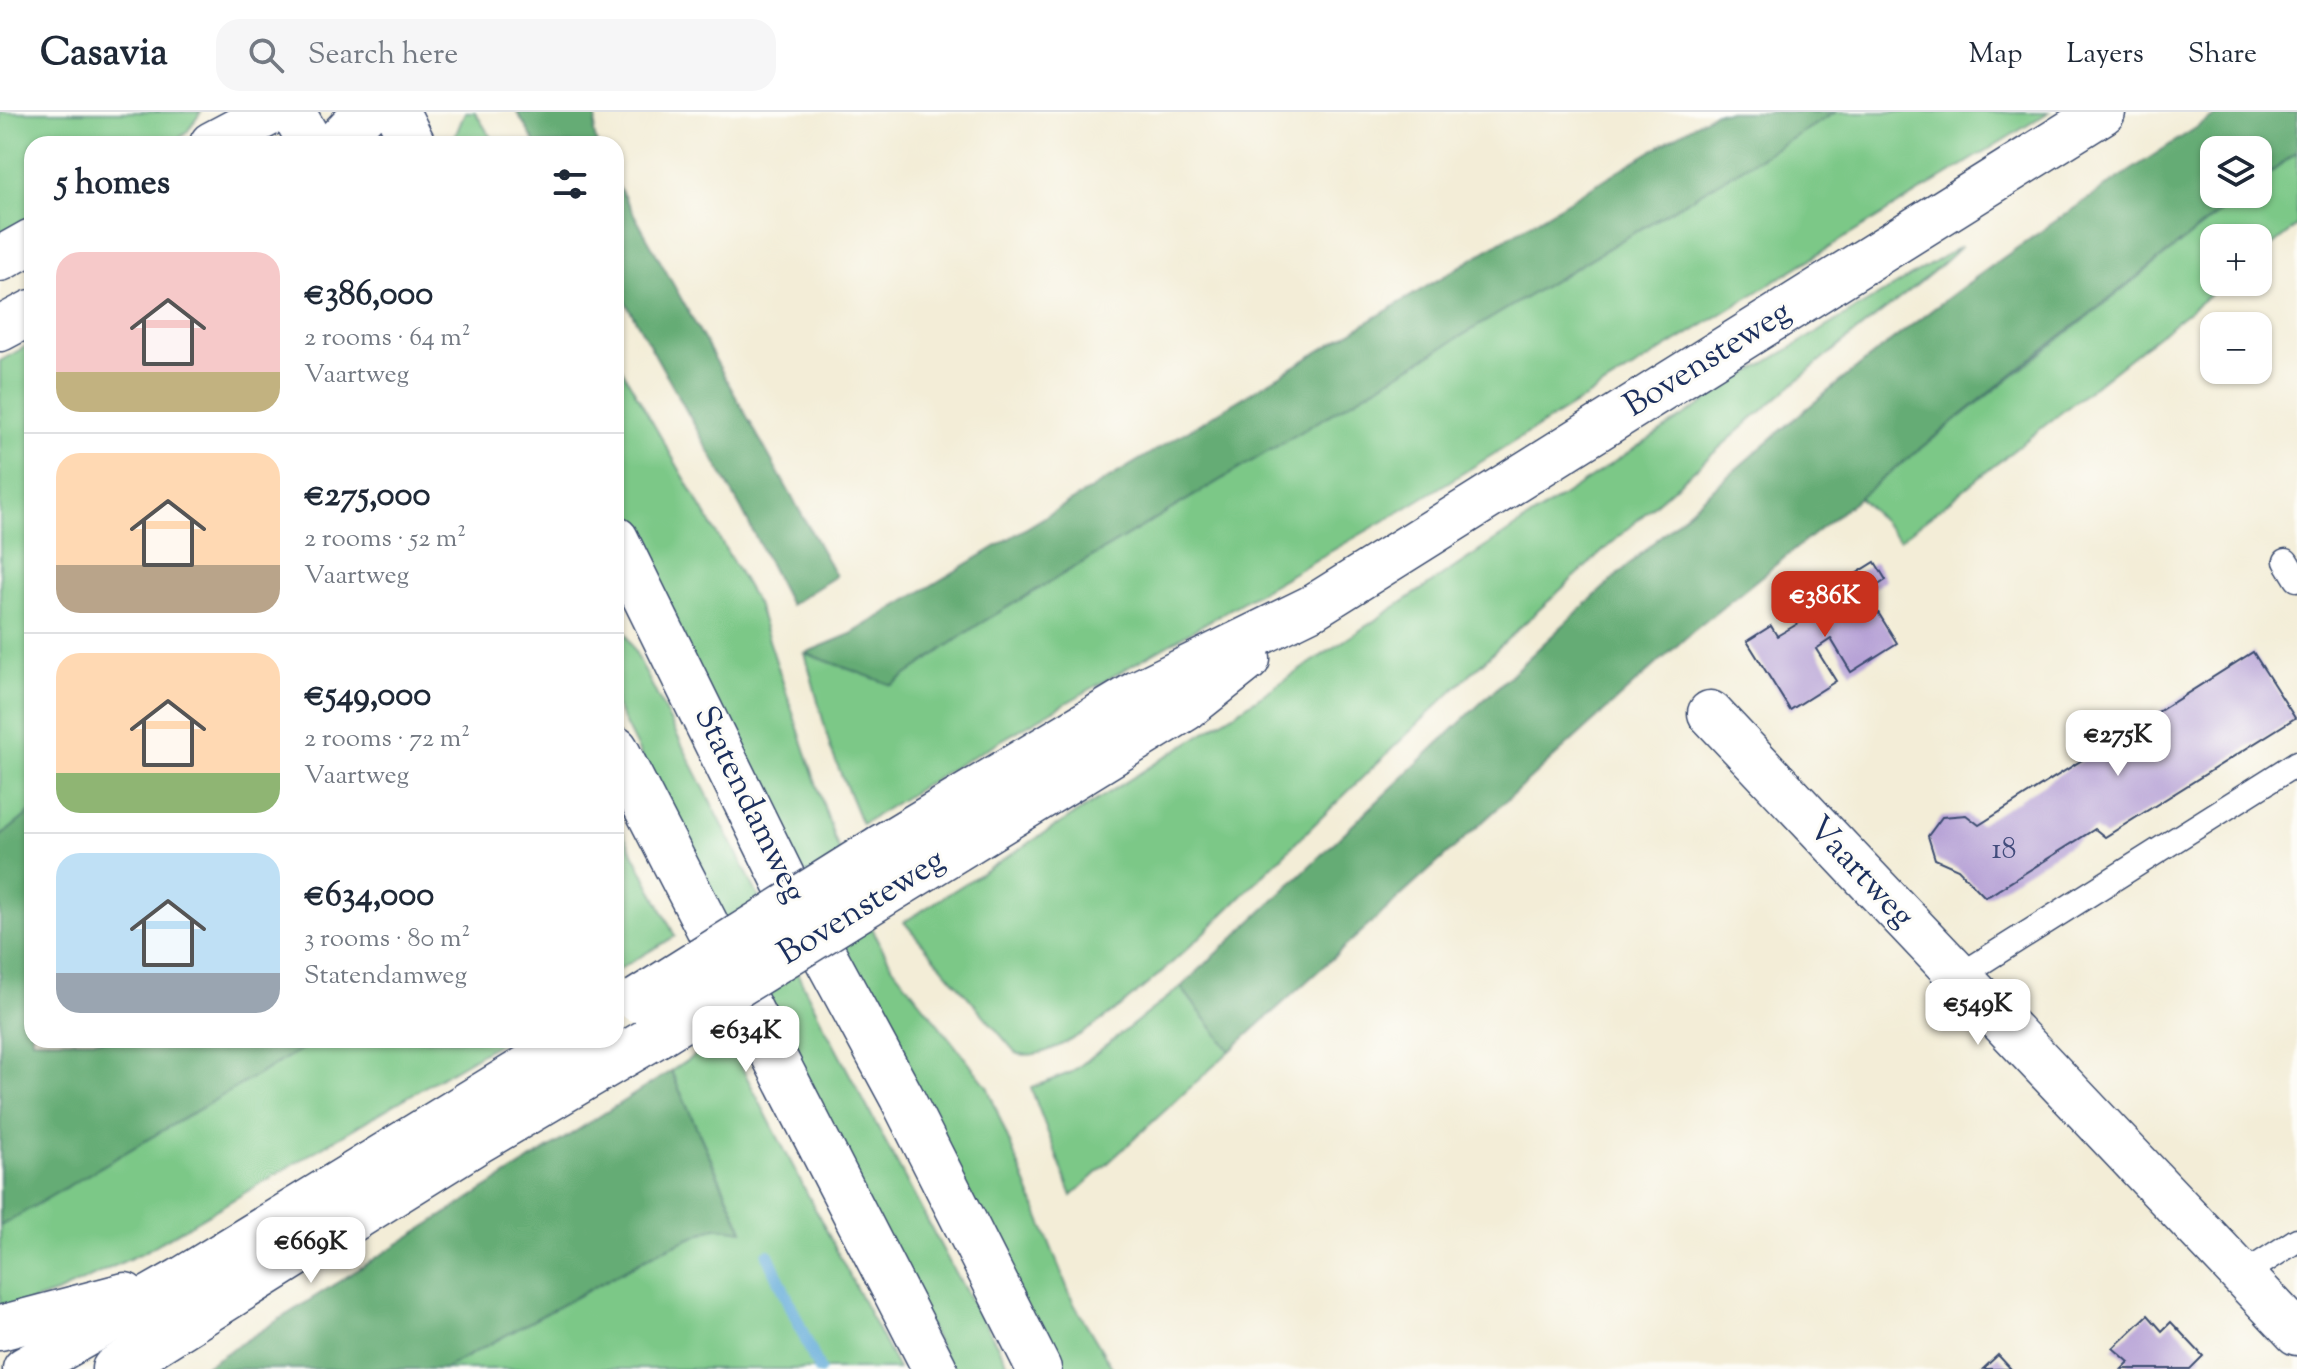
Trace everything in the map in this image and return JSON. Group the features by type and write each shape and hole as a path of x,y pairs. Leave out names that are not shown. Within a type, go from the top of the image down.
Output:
{"main road":[{"path":"227,136 272,112"},
{"path":"293,112 306,136"},
{"path":"342,136 365,112"},
{"path":"397,112 409,136"},
{"name":"Bovensteweg","path":"637,1016 890,866 1185,709 1313,607 2103,112"},
{"path":"0,259 24,246"},
{"path":"0,329 24,316"},
{"name":"Statendamweg","path":"624,555 784,880 901,1096 1039,1369"},
{"name":"Vaartweg","path":"1710,713 2297,1333"},
{"path":"624,765 935,1369"},
{"path":"25,1369 181,1280 559,1048"},
{"name":"Bovensteweg","path":"114,1369 473,1144 596,1048"},
{"path":"0,1328 181,1280"}],"lane":[{"path":"1958,977 2297,763"},
{"path":"2241,1276 2297,1240"}],"green space":[{"path":"0,112 201,112 182,136 24,136 24,230 0,244"},
{"path":"465,112 475,112 490,136 455,136"},
{"path":"517,112 597,112 595,136 531,136"},
{"path":"1716,112 1836,112 976,626 892,685 805,653 851,634"},
{"path":"1836,112 2049,112 1403,510 951,769 862,824 831,750 805,653 892,685 976,626"},
{"path":"2221,112 2297,112 2297,152 2272,171 2272,136 2200,136 2200,208 2225,208 2205,224 2200,224 2200,228 1692,632 1230,1051 1181,987 1625,568 1778,433 1938,305 2106,186"},
{"path":"2297,152 2297,226 2272,246 2272,224 2205,224 2225,208 2272,208 2272,172"},
{"path":"624,196 836,576 790,605 742,510 624,299"},
{"path":"2200,228 2200,296 2208,296 1900,540 1859,497"},
{"path":"1961,246 1790,387 1644,515 1475,670 1178,958 1142,989 1071,1040 1040,1053 1016,1053 904,922 1235,713 1744,376"},
{"path":"24,348 24,818 0,837 0,361"},
{"path":"624,373 757,604 835,840 877,939 893,967 987,1086 1073,1302 1113,1369 1057,1369 624,530"},
{"path":"624,630 824,1026 954,1271 1011,1369 951,1369 624,722"},
{"path":"24,818 24,1048 303,1048 0,1226 0,837"},
{"path":"624,835 675,936 624,966"},
{"path":"1181,987 1230,1051 1072,1196 1031,1088 1072,1072"},
{"path":"725,1035 898,1369 444,1369 658,1252 716,1227 743,1230 671,1071"},
{"path":"303,1048 490,1048 144,1252 59,1292 0,1312 0,1226"},
{"path":"671,1071 743,1231 716,1227 658,1252 444,1369 201,1369"}],"building":[{"path":"1875,562 1886,580 1866,593 1897,643 1851,672 1831,639 1816,649 1836,681 1790,710 1747,641 1771,626 1777,636 1816,613 1809,603"},
{"path":"2253,652 2295,718 2105,837 2095,829 1985,897 1958,869 1935,859 1928,836 1942,817 1966,815 1979,825"},
{"path":"2148,1315 2162,1331 2171,1322 2203,1356 2190,1369 2122,1369 2129,1362 2113,1348"},
{"path":"1998,1355 2011,1369 1983,1369"}],"waterway":[{"path":"768,1255 819,1369"}]}
